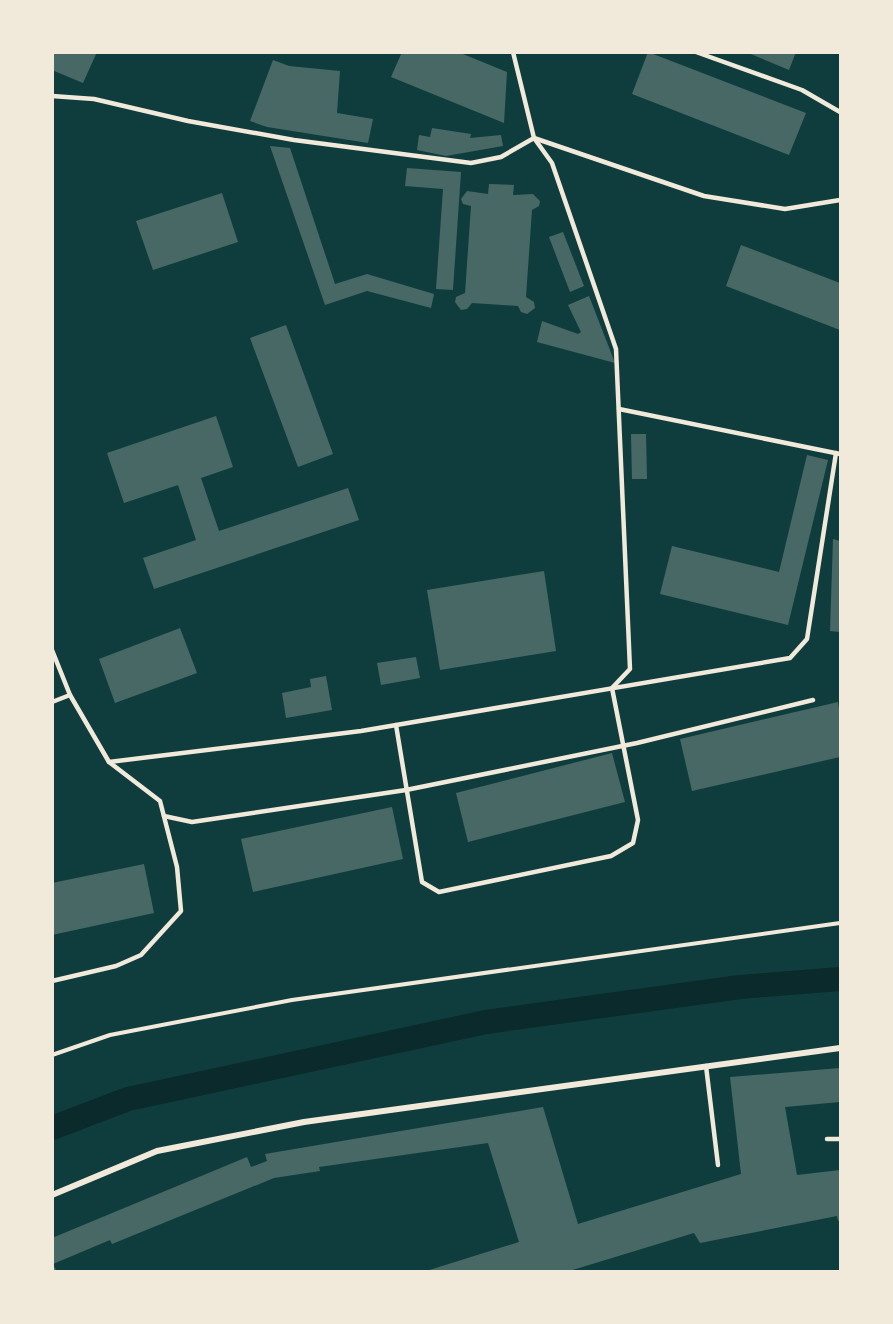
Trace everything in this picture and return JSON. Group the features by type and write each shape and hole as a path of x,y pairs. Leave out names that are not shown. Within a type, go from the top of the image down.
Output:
{"street":[{"path":"52,1195 157,1151 281,1127 840,1048"}],"lane":[{"path":"513,52 534,138 552,164 616,349 630,669 612,688"},
{"path":"696,52 802,90 840,112"},
{"path":"52,96 94,99 188,121 294,140 471,163 501,157 534,138 704,196 785,209 840,200"},
{"path":"109,762 396,725 790,658 807,639 838,453 619,409"},
{"path":"52,650 70,695 109,762 160,801 177,867 181,911 141,955 116,966 52,981"},
{"path":"396,725 422,882 439,892 611,856 633,843 638,820 612,688"},
{"path":"52,702 70,695"},
{"path":"164,816 192,822 406,790 622,745 813,700"},
{"path":"706,1066 718,1165"},
{"path":"827,1140 840,1139"}],"path":[{"path":"52,1055 110,1035 292,1000 840,923"}],"building":[{"path":"52,52 97,52 83,83 52,70"},
{"path":"402,52 458,52 507,72 504,123 391,77"},
{"path":"648,52 806,113 789,155 632,94"},
{"path":"746,52 796,52 789,70"},
{"path":"273,60 289,66 340,71 337,113 373,119 368,143 267,127 250,121"},
{"path":"432,128 471,134 470,138 501,135 503,146 446,156 417,150 419,135 430,137"},
{"path":"270,146 290,148 335,284 367,274 434,294 431,308 367,291 325,305"},
{"path":"407,168 461,172 453,290 436,289 443,189 405,186"},
{"path":"489,184 514,185 513,195 533,194 540,201 539,206 532,210 526,297 534,302 535,308 527,314 521,312 518,306 472,303 467,309 461,310 455,302 456,297 465,293 471,206 463,204 461,199 467,191 488,194"},
{"path":"222,193 238,242 153,270 136,221"},
{"path":"563,232 584,286 570,292 549,237"},
{"path":"741,245 840,283 840,330 726,286"},
{"path":"589,296 615,363 537,342 542,321 578,334 581,332 568,305"},
{"path":"286,325 333,454 298,467 250,338"},
{"path":"216,416 233,467 201,478 219,531 348,488 359,520 154,589 143,558 196,540 178,485 124,503 107,453"},
{"path":"631,434 646,434 647,479 632,479"},
{"path":"807,455 828,460 788,625 660,594 672,546 779,572"},
{"path":"833,539 840,541 840,632 830,631"},
{"path":"544,571 556,651 440,670 427,590"},
{"path":"180,628 197,673 115,703 99,659"},
{"path":"416,657 420,678 381,685 377,663"},
{"path":"326,676 332,710 286,718 282,693 311,687 310,679"},
{"path":"838,702 840,757 692,791 680,739"},
{"path":"612,753 625,802 468,842 456,793"},
{"path":"392,807 403,859 253,892 241,839"},
{"path":"144,864 154,913 52,935 52,883"},
{"path":"840,1068 840,1102 785,1107 797,1175 840,1170 840,1220 838,1221 837,1216 700,1243 694,1233 566,1272 423,1272 519,1242 488,1143 319,1167 320,1171 274,1178 112,1244 110,1240 53,1264 57,1272 52,1272 52,1238 247,1157 251,1167 267,1161 265,1154 543,1107 578,1224 741,1174 730,1077"}],"waterway":[{"path":"52,1128 128,1099 486,1022 740,987 840,979"}]}
